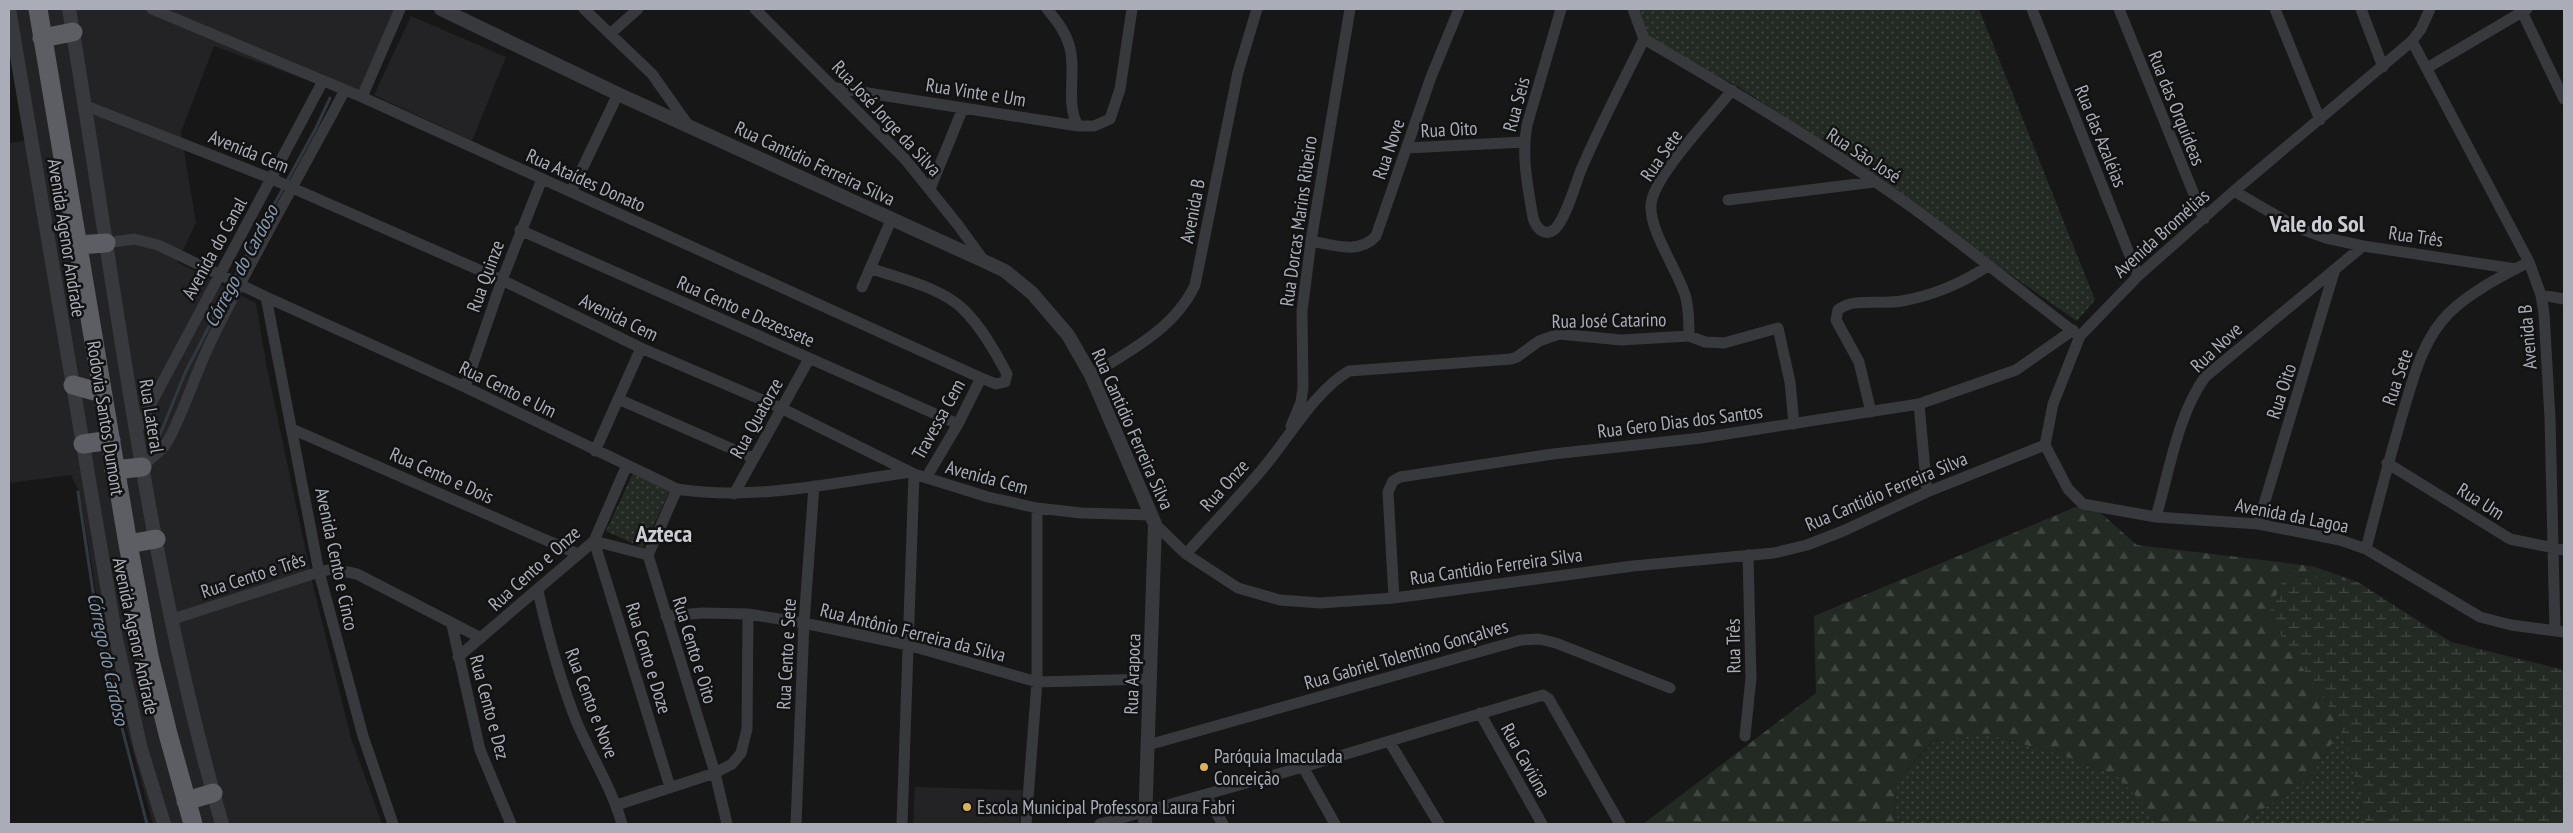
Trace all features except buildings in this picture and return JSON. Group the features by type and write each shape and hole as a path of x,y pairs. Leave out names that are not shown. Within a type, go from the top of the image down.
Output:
{"highway":[{"name":"Rodovia Santos Dumont","path":"38,9 114,470 149,656 193,824"},
{"path":"42,38 73,32"},
{"path":"78,245 106,243"},
{"path":"72,385 102,393"},
{"path":"83,444 110,440"},
{"path":"114,470 142,467"},
{"path":"128,544 156,539"},
{"path":"186,801 213,793"}],"street":[{"name":"Avenida Agenor Andrade","path":"9,9 116,639 141,749 164,824"},
{"name":"Rua Lateral","path":"69,9 136,432 170,620 222,824"},
{"name":"Rua Ataídes Donato","path":"152,9 362,97 981,378 996,384 1005,382 1006,374 995,352 979,327 963,309 942,294 870,268"},
{"path":"362,97 400,9"},
{"name":"Rua Cantidio Ferreira Silva","path":"441,9 618,94 1005,271 1032,293 1068,335 1091,375 1153,520 1186,554 1238,588 1280,600 1320,603 1394,598 1633,566 1774,553 1807,545 1927,492 2045,445"},
{"path":"584,9 652,74 688,125"},
{"path":"610,34 638,9"},
{"name":"Rua José Jorge da Silva","path":"755,9 905,159 984,260"},
{"path":"1047,9 1062,30 1071,53 1072,112 1078,126"},
{"name":"Rua Vinte e Um","path":"836,88 1078,126 1094,126 1110,119 1120,90 1132,9"},
{"name":"Avenida B","path":"1091,375 1148,340 1178,312 1189,298 1195,285 1238,72 1257,9"},
{"name":"Rua Dorcas Marins Ribeiro","path":"1287,438 1301,402 1303,388 1302,311 1311,241 1350,9"},
{"name":"Rua Nove","path":"1311,241 1353,248 1370,242 1376,236 1431,77 1460,9"},
{"name":"Rua Seis","path":"1561,9 1526,125 1524,142 1524,160 1533,218 1536,227 1547,232 1554,230 1560,222 1582,168 1644,39"},
{"path":"1633,9 1644,39"},
{"name":"Rua das Azaléias","path":"2032,9 2138,276"},
{"name":"Rua das Orquídeas","path":"2119,9 2204,220"},
{"path":"2275,9 2320,120"},
{"path":"2361,9 2383,67"},
{"path":"2412,41 2421,29 2430,9"},
{"path":"2427,68 2524,10 2564,98"},
{"name":"Rua São José","path":"1644,39 1732,90 1874,182 2076,333"},
{"name":"Avenida B","path":"2412,41 2529,262 2541,295 2559,550 2560,631"},
{"name":"Avenida Bromélias","path":"2045,445 2052,404 2076,333 2138,276 2204,220 2234,191 2412,41"},
{"name":"Avenida do Canal","path":"136,432 324,81"},
{"path":"142,467 164,447 171,435 207,348 240,283 294,188 345,90"},
{"name":"Rua Sete","path":"1689,336 1686,296 1670,264 1651,206 1654,194 1667,170 1732,90"},
{"path":"571,192 618,94"},
{"name":"Avenida Cem","path":"84,105 272,178 502,280 641,348 781,408 912,473 1037,508 1153,520"},
{"path":"930,189 963,108"},
{"name":"Rua Oito","path":"1407,148 1524,142"},
{"name":"Rua Quinze","path":"466,387 520,230 542,179"},
{"path":"1728,200 1874,182"},
{"name":"Rua Três","path":"2234,191 2310,234 2363,246 2516,268"},
{"path":"862,287 892,218"},
{"name":"Rua Cento e Dezessete","path":"520,230 958,424"},
{"name":"Rua Cento e Um","path":"106,243 134,240 158,245 266,297 466,387 677,489 706,494 734,494 912,473"},
{"name":"Rua Nove","path":"2156,517 2187,409 2195,391 2206,377 2363,246"},
{"name":"Rua Sete","path":"2366,549 2387,462 2421,356 2435,331 2448,313 2516,268 2529,262"},
{"path":"1871,412 1859,362 1836,320 1838,310 1850,304 1901,302 1938,293 1964,282 1988,266"},
{"name":"Rua Oito","path":"2258,524 2335,269"},
{"path":"2541,295 2564,299"},
{"name":"Avenida Cento e Cinco","path":"266,297 319,572 347,681 393,824"},
{"name":"Rua José Catarino","path":"1287,438 1338,377 1349,371 1517,358 1539,340 1559,334 1621,340 1689,336 1705,342 1724,342 1778,328 1790,382 1794,424"},
{"name":"Rua Gero Dias dos Santos","path":"1394,598 1388,492 1393,481 1400,478 1553,454 1701,438 1919,404 2016,370 2076,333"},
{"path":"595,451 641,348"},
{"name":"Rua Quatorze","path":"734,494 809,359"},
{"name":"Travessa Cem","path":"926,478 958,424 981,378"},
{"path":"618,399 753,458"},
{"path":"1919,404 1927,492"},
{"name":"Rua Cento e Dois","path":"292,429 578,554"},
{"name":"Rua Onze","path":"1186,554 1265,466 1287,438"},
{"name":"Avenida da Lagoa","path":"2045,445 2068,489 2083,504 2156,517 2258,524 2311,533 2366,549 2480,617 2511,625 2560,631"},
{"name":"Rua Um","path":"2387,462 2510,539 2559,550"},
{"name":"Rua Cento e Onze","path":"458,657 538,591 594,541 628,465"},
{"path":"902,824 912,473"},
{"name":"Rua Cento e Sete","path":"796,824 804,623 814,486"},
{"path":"594,541 648,555 677,489"},
{"path":"1026,824 1037,682 1037,508"},
{"name":"Rua Arapoca","path":"1146,818 1151,679 1153,520"},
{"name":"Rua Cento e Doze","path":"594,541 670,786"},
{"name":"Rua Cento e Oito","path":"648,555 716,773 727,824"},
{"name":"Rua Três","path":"1745,736 1751,678 1748,555"},
{"name":"Rua Cento e Três","path":"170,620 332,569 351,571 452,625 481,638"},
{"name":"Rua Cento e Nove","path":"538,591 552,651 566,694 588,748 616,805 622,824"},
{"name":"Rua Antônio Ferreira da Silva","path":"666,616 704,613 748,614 804,623 908,645 1037,682 1151,679"},
{"path":"616,805 670,786 716,773 732,764 741,753 746,735 748,614"},
{"name":"Rua Cento e Dez","path":"452,625 480,750 511,824"},
{"name":"Rua Gabriel Tolentino Gonçalves","path":"1148,745 1521,640 1539,639 1556,643 1670,688"},
{"path":"1100,824 1146,818 1205,795 1540,695 1546,695 1620,824"},
{"name":"Rua Caviúna","path":"1480,713 1542,824"},
{"path":"1390,741 1440,824"},
{"path":"1303,767 1335,824"},
{"path":"1205,795 1224,824"}],"shaded area":[{"path":"9,9 395,9 356,98 214,46 181,132 196,223 177,262 256,303 267,368 314,590 351,738 382,824 153,824 106,653 80,494 71,475 9,483 9,143 25,141"},
{"path":"411,16 506,57 472,141 374,95"},
{"name":"Escola Municipal Professora Laura Fabri","path":"915,787 1022,790 1019,824 913,824"}],"green space":[{"path":"1638,9 1979,9 2095,300 2077,321 1734,84 1650,45"},
{"path":"633,473 670,490 643,548 606,531"},
{"path":"2088,502 2137,545 2312,566 2358,582 2285,575 2268,615 2342,727 2310,778 2240,824 2162,824 2117,776 2062,755 1987,734 1933,741 1897,781 1894,814 1902,824 1643,824 1816,693 1814,616"},
{"path":"2285,575 2358,582 2451,642 2564,670 2564,824 2369,824 2364,819 2342,727 2268,615"},
{"path":"2342,727 2364,819 2369,824 2240,824 2310,778"},
{"path":"1987,734 2062,755 2117,776 2162,824 1902,824 1894,814 1897,781 1934,741"}],"waterway":[{"name":"Córrego do Cardoso","path":"234,278 316,128 330,98"},
{"name":"Córrego do Cardoso","path":"159,437 185,373 231,284"},
{"name":"Córrego do Cardoso","path":"78,492 102,651 147,824"}],"place":[{"name":"Paróquia Imaculada Conceição","path":"1204,767"},
{"name":"Escola Municipal Professora Laura Fabri","path":"967,807"}],"district":[{"name":"Vale do Sol","path":"2317,224"},
{"name":"Azteca","path":"664,534"}]}
